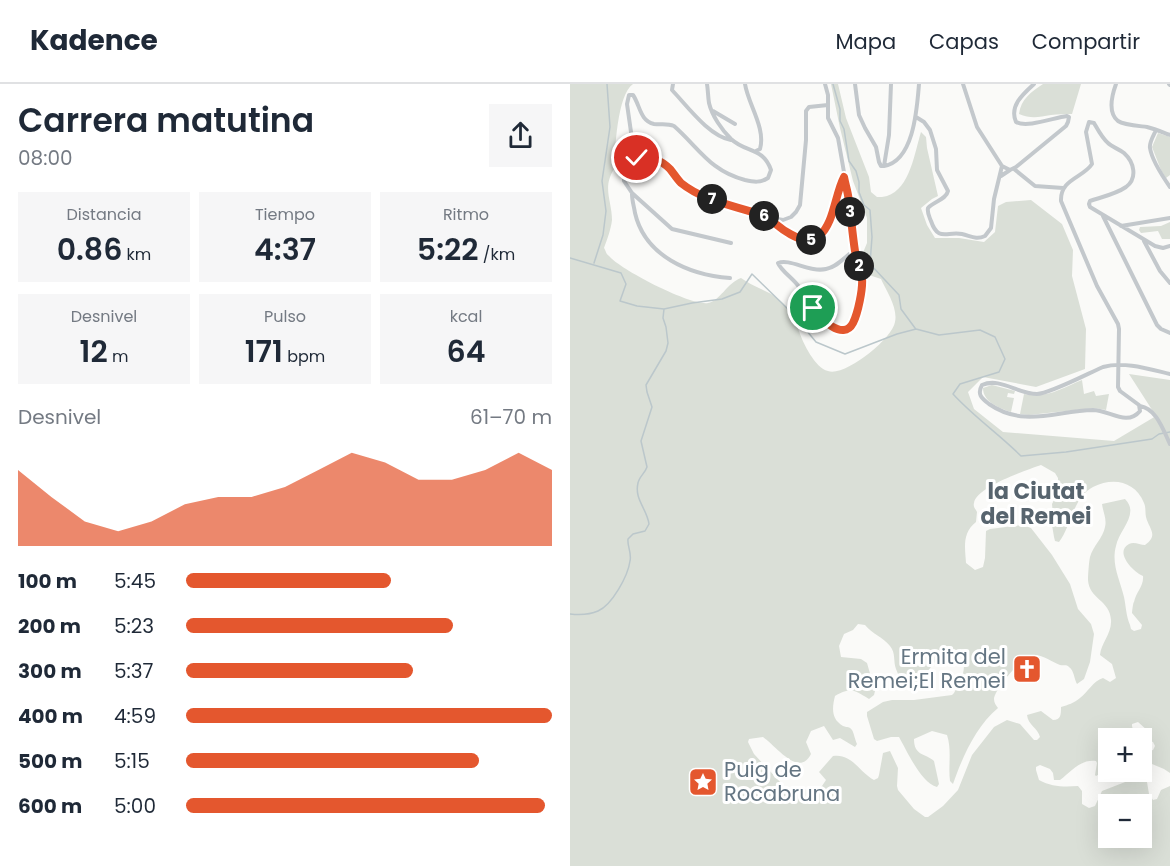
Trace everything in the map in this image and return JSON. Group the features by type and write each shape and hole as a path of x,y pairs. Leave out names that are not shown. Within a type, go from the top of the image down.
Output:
{"street":[{"path":"673,84 672,90 709,129 723,139 732,140"},
{"path":"707,84 709,103 721,127 732,140 766,158 771,170 768,178 754,182 733,176 713,165 674,126 649,122 633,95 629,95 627,104 633,146 624,181 632,193 672,229 731,243"},
{"path":"745,84 762,142 760,149 755,151"},
{"path":"825,84 828,118 837,134 862,281 852,326 839,329 819,317 800,286 778,267 778,263 783,261 809,269 827,269 837,265 855,250"},
{"path":"855,84 859,115 876,147 879,162 881,166 884,166"},
{"path":"884,166 889,135 891,84"},
{"path":"884,166 893,163 904,150 915,125 919,84"},
{"path":"963,84 977,127 1002,166 1012,169 1038,187 1064,188"},
{"path":"1000,176 1066,126 1070,119 1067,116 1021,125 1017,123 1013,115 1016,103 1034,84"},
{"path":"1116,84 1112,106 1118,120 1170,135"},
{"path":"633,146 637,152 668,167 680,182 699,194 770,218 783,220 796,212 802,196 806,111 808,107 828,105"},
{"path":"712,110 735,124"},
{"path":"916,117 930,130 936,150 937,170 948,191 945,197 928,208 931,223 937,232 945,235 960,233 977,238 987,235 991,228 994,199 1002,166"},
{"path":"1170,246 1158,247 1091,208 1089,202 1127,187 1134,172 1128,157 1108,143 1092,122 1088,123 1086,132 1093,160 1092,165 1069,181 1060,194 1062,205 1096,286 1119,326 1118,387 1140,406 1150,410 1170,444"},
{"path":"1156,130 1150,148 1159,171 1170,187"},
{"path":"631,160 644,156"},
{"path":"770,218 780,227 804,240 818,237 826,227 844,177"},
{"path":"632,193 632,202 641,231 661,254 697,272 730,278"},
{"path":"1103,215 1157,325 1170,333"},
{"path":"1121,226 1170,218"},
{"path":"1144,240 1160,271 1170,283"},
{"path":"1140,406 1140,411 1131,418 1096,410 1026,417 993,407 983,400 980,388 982,385 993,382 1029,393 1041,394 1103,367 1119,365 1170,374"}],"shaded area":[{"path":"570,84 633,84 623,99 620,111 614,169 608,188 612,220 604,248 608,255 627,270 657,286 699,302 712,302 741,278 773,295 783,304 794,316 803,342 814,360 828,371 845,368 867,355 886,338 896,317 881,279 866,274 862,255 867,243 867,218 853,181 831,84 838,84 846,118 869,177 871,192 877,197 887,196 901,186 910,168 921,132 926,137 938,196 921,208 935,238 959,238 984,242 995,232 998,206 1006,202 1031,200 1062,224 1073,250 1072,276 1086,329 1085,369 1036,387 983,377 968,392 974,409 1003,432 1114,441 1156,416 1129,374 1170,380 1170,773 1152,764 1152,750 1155,746 1152,742 1152,728 1145,728 1138,722 1132,724 1133,728 1098,728 1098,775 1096,776 1096,761 1080,764 1060,780 1054,780 1050,769 1040,765 1036,767 1036,770 1039,780 1049,784 1078,786 1082,791 1082,804 1089,808 1095,806 1098,800 1098,848 1152,848 1152,798 1157,799 1161,790 1170,786 1170,866 570,866","holes":["1041,465 1055,473 1058,478 1058,492 1052,504 1051,519 1055,541 1059,542 1081,498 1093,487 1108,482 1123,483 1135,490 1145,505 1146,517 1152,532 1151,538 1145,545 1131,543 1123,552 1130,566 1143,576 1132,613 1142,625 1141,629 1134,631 1131,629 1115,566 1116,546 1130,516 1129,505 1125,499 1102,504 1105,527 1091,553 1089,586 1107,608 1111,620 1100,655 1112,664 1116,678 1110,682 1103,678 1096,682 1078,700 1061,707 1058,719 1053,720 1041,711 1027,715 1039,734 1040,737 1037,740 1034,740 1020,724 1007,720 994,727 972,755 958,790 943,806 928,817 914,809 898,790 898,768 890,751 883,753 878,778 874,780 845,757 833,756 819,772 826,780 822,786 813,792 805,789 791,798 781,783 754,754 748,742 749,739 763,737 787,758 800,763 806,761 811,754 806,742 811,731 824,726 833,740 840,738 855,747 857,744 852,730 836,720 833,709 835,696 845,691 856,692 869,699 874,695 875,691 867,663 861,659 841,657 839,646 844,634 853,630 858,624 865,625 890,646 896,669 902,680 908,684 921,679 945,650 954,652 962,659 963,674 952,695 914,700 892,700 883,702 867,712 874,739 877,741 899,737 920,773 937,787 939,784 934,761 918,751 914,739 932,731 947,735 950,781 953,784 965,753 976,733 998,708 994,699 995,694 1020,663 1029,656 1041,656 1060,665 1068,666 1077,684 1084,679 1090,662 1094,634 1091,624 1078,609 1070,584 1052,555 1031,528 1023,525 986,531 983,567 975,570 966,563 965,541 968,531 976,522 977,512 974,504 977,497 992,485"]},
{"path":"1043,84 1081,84 1072,114 1027,117 1019,114 1024,100"},
{"path":"1158,133 1170,137 1170,175 1166,178 1152,147"},
{"path":"1170,222 1170,239 1162,239 1158,231 1141,233 1139,230 1140,227 1161,226"},
{"path":"1082,380 1084,394 1094,391 1096,396 1109,394 1106,410 1094,408 1020,414 1024,394 1047,394"},
{"path":"992,385 1015,391 1014,394 1008,393 1007,397 1014,398 1011,412 997,406 986,397 983,388"},
{"path":"1125,782 1147,782 1149,794 1101,794 1102,791"}],"waterway":[{"path":"594,263 603,235 606,211 602,181 610,127 607,84"},
{"path":"833,84 849,161 856,171 859,192 864,205 870,210 872,237 870,264 899,295 901,309 915,328"},
{"path":"570,258 621,273 626,284 620,301 637,306 664,309 722,299 740,292 752,274 792,313 816,342 845,354 916,329 939,335 980,330 995,337 1005,359 999,372 960,384 953,394 1021,456 1066,452 1152,439 1159,434 1170,432"},
{"path":"570,614 595,612 609,603 623,582 629,567 628,539 633,534 645,531 649,524 637,489 647,467 641,441 652,407 646,385 666,351 668,343 663,318 664,309"}],"place":[{"name":"Ermita del Remei;El Remei","path":"1027,669"},
{"name":"Puig de Rocabruna","path":"703,782"}],"district":[{"name":"la Ciutat del Remei","path":"1036,504"}],"route":[{"path":"637,158 644,156 653,158 668,167 680,182 699,194 770,218 780,227 804,240 814,239 821,235 844,177 855,252 862,281 860,298 852,326 847,329 833,327 819,317 813,308"}]}
